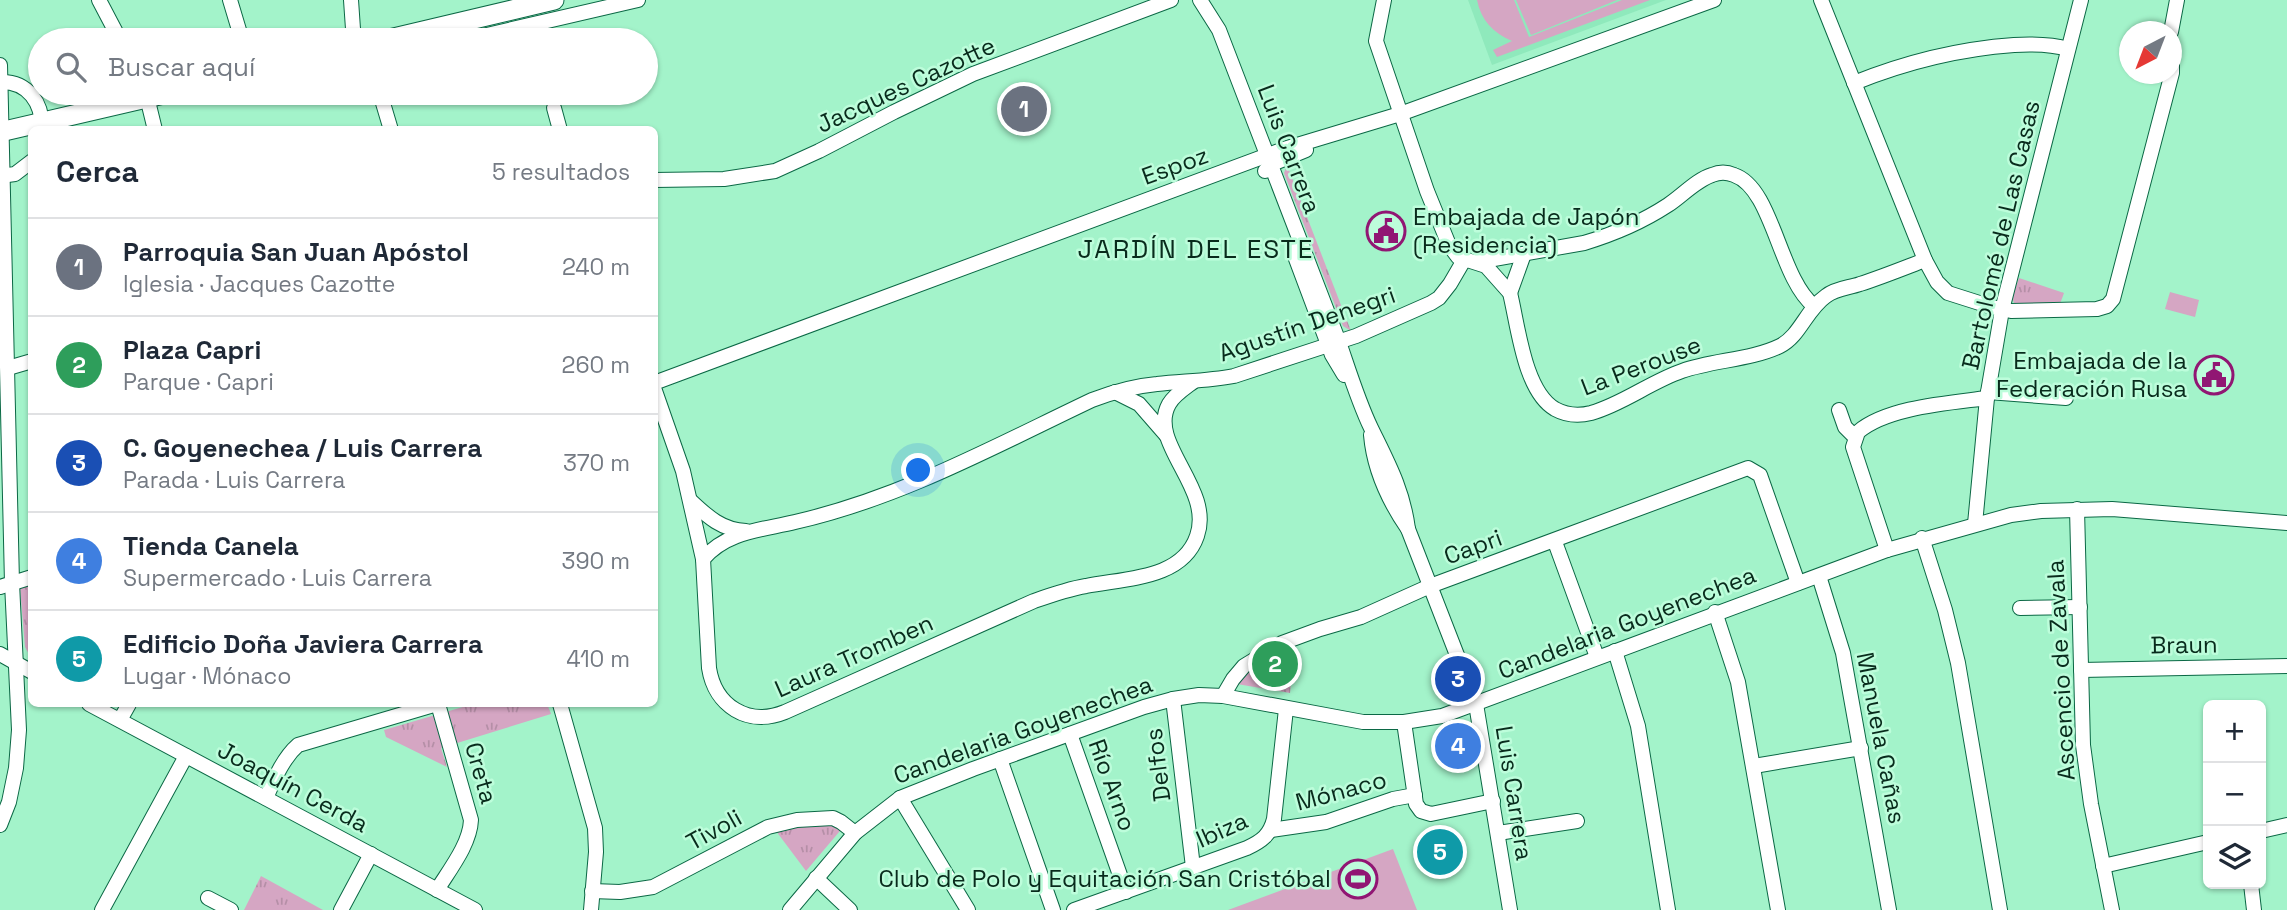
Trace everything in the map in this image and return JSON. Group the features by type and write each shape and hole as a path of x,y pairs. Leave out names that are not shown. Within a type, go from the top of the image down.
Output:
{"main road":[{"path":"438,28 554,0"},
{"path":"42,126 113,105"},
{"path":"1,131 28,128"}],"street":[{"path":"99,0 114,28"},
{"path":"230,0 238,28"},
{"path":"351,0 353,28"},
{"path":"517,28 638,0"},
{"name":"Jacques Cazotte","path":"658,180 724,179 775,171 973,74 1171,0"},
{"name":"Luis Carrera","path":"1200,0 1219,30"},
{"name":"Luis Carrera","path":"1213,0 1219,30 1238,81 1242,113 1265,163 1334,344 1342,373 1356,391 1371,428 1373,456 1391,505 1408,529 1476,704 1510,910"},
{"name":"La Perouse","path":"1384,0 1376,41 1427,191 1449,245 1458,257 1493,272 1510,293 1529,371 1538,392 1553,408 1575,415 1590,413 1608,408 1680,372 1772,349 1790,339 1814,306 1835,290 1925,260"},
{"name":"Espoz","path":"658,385 1714,0"},
{"path":"1821,0 1925,260 1937,282 1948,293 2002,310 2097,309 2107,306 2113,299 2169,84"},
{"name":"Bartolomé de Las Casas","path":"1975,524 1987,395 2002,310 2081,0"},
{"path":"2174,21 2178,2"},
{"path":"1854,83 1921,59 1964,51 2032,45 2068,49"},
{"path":"0,65 3,319 8,368 6,585 16,663 19,730 16,768 9,802 0,825"},
{"path":"0,82 16,84 28,92"},
{"path":"39,105 42,126"},
{"path":"149,105 154,126"},
{"path":"384,105 390,126"},
{"path":"554,108 559,126"},
{"path":"2,176 20,171 28,164"},
{"path":"1471,261 1584,243 1613,233 1655,213 1704,178 1726,173 1745,181 1761,202 1797,288 1814,306"},
{"path":"1510,293 1524,254"},
{"name":"Agustín Denegri","path":"703,559 722,541 751,531 824,516 896,492 1092,400 1115,392 1154,384 1234,376 1334,344 1431,303 1439,298 1471,261"},
{"path":"8,368 28,362"},
{"path":"1167,436 1165,422 1168,405 1193,382"},
{"name":"Laura Tromben","path":"658,397 691,501 703,559 709,668 713,685 722,699 738,712 760,718 777,715 1034,601 1070,589 1161,571 1175,565 1186,555 1195,543 1199,529 1198,498 1167,436 1144,409 1133,400 1115,392"},
{"path":"1887,550 1853,447 1855,437 1865,427 1904,412 1987,395 2066,398"},
{"path":"1839,410 1846,427 1855,437"},
{"name":"Capri","path":"1223,696 1238,672 1264,652 1299,636 1361,617 1430,586 1555,542 1748,468 1760,475 1798,583"},
{"name":"Agustín Denegri","path":"691,501 721,526 736,531 751,531"},
{"name":"Candelaria Goyenechea","path":"790,910 855,833 900,798 1000,759 1173,699 1199,695 1223,696 1363,722 1404,722 1442,716 1887,550 1975,524 2021,514 2077,509 2183,513 2287,523"},
{"name":"Ascencio de Zavala","path":"2077,509 2085,765 2112,910"},
{"path":"1922,538 1945,610 1958,663 2000,910"},
{"path":"1555,542 1597,657"},
{"name":"Manuela Cañas","path":"1818,576 1843,653 1889,910"},
{"path":"6,585 28,578"},
{"path":"2020,608 2080,607"},
{"path":"1715,612 1738,682 1778,910"},
{"path":"1615,651 1638,726 1668,910"},
{"path":"0,654 28,670"},
{"name":"Braun","path":"2081,670 2287,666"},
{"name":"Delfos","path":"1173,699 1194,867"},
{"name":"Joaquín Cerda","path":"95,707 475,910"},
{"path":"120,720 127,707"},
{"path":"266,798 284,762 298,745 428,707"},
{"name":"Creta","path":"437,890 471,831 471,820 439,707"},
{"path":"561,707 595,828 596,852 590,904"},
{"name":"Ibiza","path":"1074,910 1247,848 1262,840 1271,830 1274,818 1286,709"},
{"path":"1404,722 1415,795"},
{"name":"Río Arno","path":"1070,734 1126,892"},
{"path":"1754,766 1861,748"},
{"path":"102,910 186,756"},
{"path":"1000,759 1053,910"},
{"name":"Mónaco","path":"1271,830 1326,822 1393,799 1415,795 1418,808 1425,813 1493,801"},
{"path":"900,798 968,910"},
{"name":"Tivoli","path":"590,904 620,892 653,887 768,827 797,820 833,818 855,833"},
{"path":"1498,833 1577,821"},
{"path":"2266,830 2287,825"},
{"path":"2103,866 2203,843"},
{"path":"341,910 371,854"},
{"path":"816,878 850,910"},
{"path":"2252,889 2254,910"},
{"path":"208,898 225,908"}],"shaded area":[{"path":"1468,0 1666,0 1492,65"}],"green space":[{"path":"1477,0 1514,0 1529,37 1622,0 1650,0 1497,57 1493,50 1512,41 1489,25 1481,14"},
{"path":"1516,0 1617,0 1531,35"},
{"path":"1287,165 1351,331 1343,326 1284,173"},
{"path":"2019,278 2064,293 2060,304 2014,303 2012,297"},
{"path":"2170,292 2199,300 2195,317 2165,309"},
{"path":"28,586 28,652 25,647 20,588"},
{"path":"1295,642 1290,693 1237,684 1249,670"},
{"path":"463,707 548,707 551,714 441,748 447,767 386,737 384,730"},
{"path":"816,822 845,825 806,871 776,831"},
{"name":"Club de Polo y Equitación San Cristóbal","path":"1393,849 1417,910 1228,910"},
{"path":"261,876 323,910 244,910"}],"place":[{"name":"Parroquia San Juan Apóstol","path":"1024,109"},
{"name":"Embajada de Japón (Residencia)","path":"1386,231"},
{"name":"Embajada de la Federación Rusa","path":"2214,375"},
{"name":"Plaza Capri","path":"1275,664"},
{"name":"C. Goyenechea / Luis Carrera","path":"1458,679"},
{"name":"Tienda Canela","path":"1458,746"},
{"name":"Edificio Doña Javiera Carrera","path":"1440,852"},
{"name":"Club de Polo y Equitación San Cristóbal","path":"1358,879"}],"district":[{"name":"JARDÍN DEL ESTE","path":"1196,249"}]}
